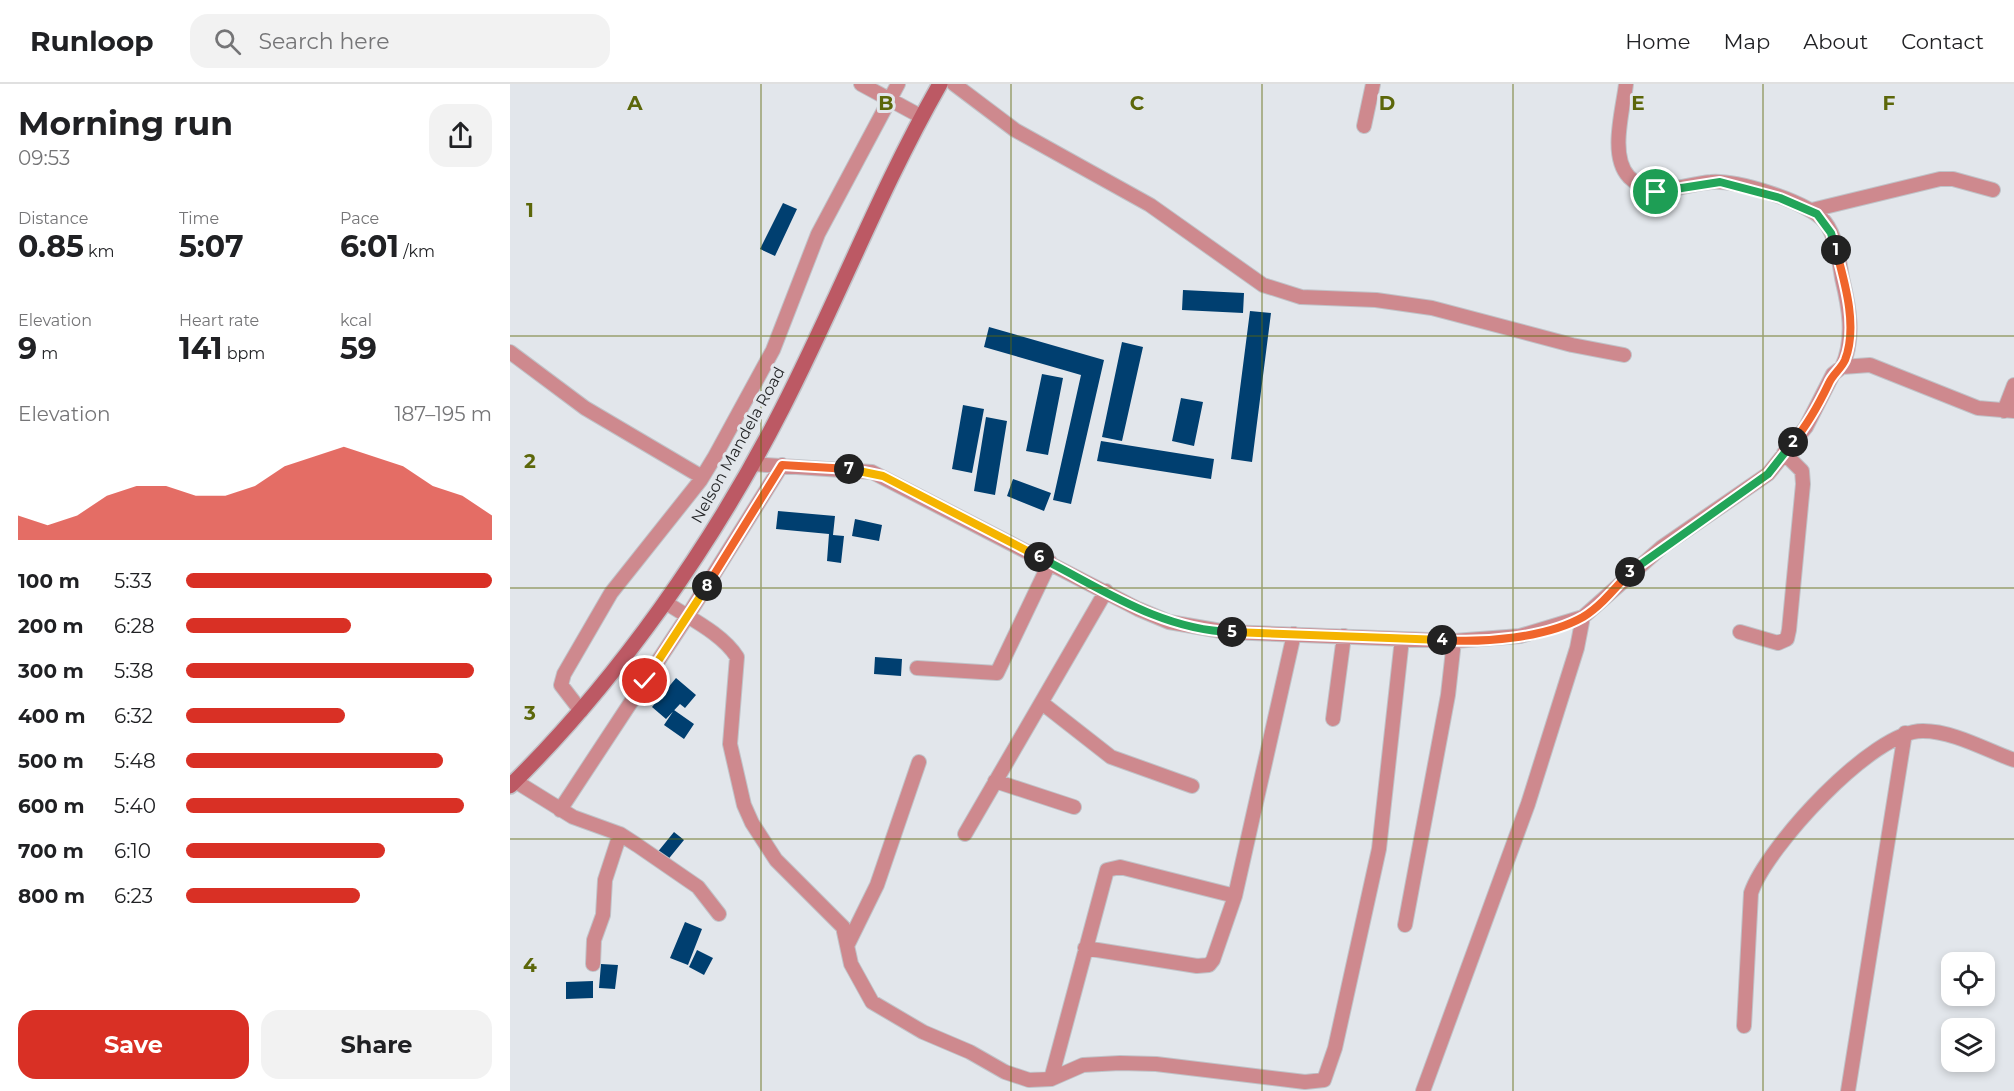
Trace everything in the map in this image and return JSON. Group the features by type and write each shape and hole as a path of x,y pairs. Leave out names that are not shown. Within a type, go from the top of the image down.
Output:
{"main road":[{"name":"Nelson Mandela Road","path":"512,784 581,711 665,602 752,464 811,351 885,189 940,84"}],"street":[{"path":"861,84 921,117"},
{"path":"581,711 561,685 564,674 611,592 702,477 764,369 818,234 898,84"},
{"path":"954,84 1015,130 1159,210 1263,285 1301,297 1376,300 1432,308 1572,345 1624,355"},
{"path":"1364,126 1373,84"},
{"path":"1626,84 1619,153 1622,165 1631,178 1648,190 1660,192 1720,182 1812,210 1825,222 1831,233 1848,301 1850,339 1842,367"},
{"path":"1812,210 1940,179 1953,179 1993,190"},
{"path":"510,352 585,408 702,477"},
{"path":"752,464 872,472 1138,609 1181,625 1227,632 1454,641 1520,636 1583,616 1662,547 1768,474 1806,427 1833,374 1842,367 1870,365 1967,405 2009,411 2014,385"},
{"path":"1740,632 1778,643 1787,639 1790,630 1803,484 1802,471 1784,453"},
{"path":"560,810 687,617 782,465"},
{"path":"917,668 997,673 1050,562"},
{"path":"965,834 1106,591"},
{"path":"665,602 731,648 737,657 730,744 738,781 752,823 776,860 843,927 856,978 872,1002 886,1012 1020,1078 1050,1079 1083,1065 1120,1063 1156,1064 1305,1082 1320,1081 1328,1075 1379,849 1402,639"},
{"path":"1423,1091 1528,804 1577,648 1583,616"},
{"path":"1084,948 1146,959 1209,965 1235,896 1294,633"},
{"path":"1333,719 1344,636"},
{"path":"1405,925 1448,695 1454,641"},
{"path":"1042,703 1111,757 1192,786"},
{"path":"1744,1026 1751,892 1756,876 1776,847 1849,769 1905,733 1922,731 1943,733 2014,760"},
{"path":"1848,1091 1905,733"},
{"path":"848,944 877,885 920,762"},
{"path":"995,781 1074,807"},
{"path":"512,784 573,817 620,834 698,887 719,914"},
{"path":"593,964 594,940 603,915 605,880 620,834"},
{"path":"1050,1079 1103,875 1111,867 1120,867 1235,896"}],"building":[{"path":"783,203 797,209 775,256 760,249"},
{"path":"1183,290 1244,293 1243,313 1182,310"},
{"path":"1250,311 1271,313 1252,462 1231,459"},
{"path":"989,327 1104,360 1071,504 1053,500 1081,375 984,347"},
{"path":"1122,342 1143,347 1122,441 1102,437"},
{"path":"1042,374 1063,378 1048,455 1026,451"},
{"path":"1181,398 1203,402 1194,446 1172,441"},
{"path":"963,405 984,409 972,473 952,469"},
{"path":"986,417 1007,421 995,495 974,491"},
{"path":"1101,441 1214,459 1211,479 1097,461"},
{"path":"1013,479 1051,493 1044,511 1007,496"},
{"path":"778,511 835,516 833,535 844,536 841,563 827,561 829,534 776,529"},
{"path":"855,519 882,525 879,541 852,536"},
{"path":"875,657 902,659 901,676 874,674"},
{"path":"676,678 696,695 685,708 680,704 666,719 652,707"},
{"path":"674,710 694,724 684,739 664,725"},
{"path":"674,832 684,840 666,862 656,854"},
{"path":"685,922 702,929 688,965 670,958"},
{"path":"697,950 713,958 704,975 689,967"},
{"path":"601,964 618,965 615,989 599,988"},
{"path":"593,981 593,998 566,999 566,982"}],"route":[{"path":"645,681 782,465 860,470 883,476 1138,609 1169,622 1198,628 1227,632 1454,641 1520,636 1560,626 1583,616 1634,568 1768,474 1806,427 1833,374 1842,367 1850,339 1848,301 1831,233 1825,222 1812,210 1780,198 1720,182 1707,182 1656,192"}]}
